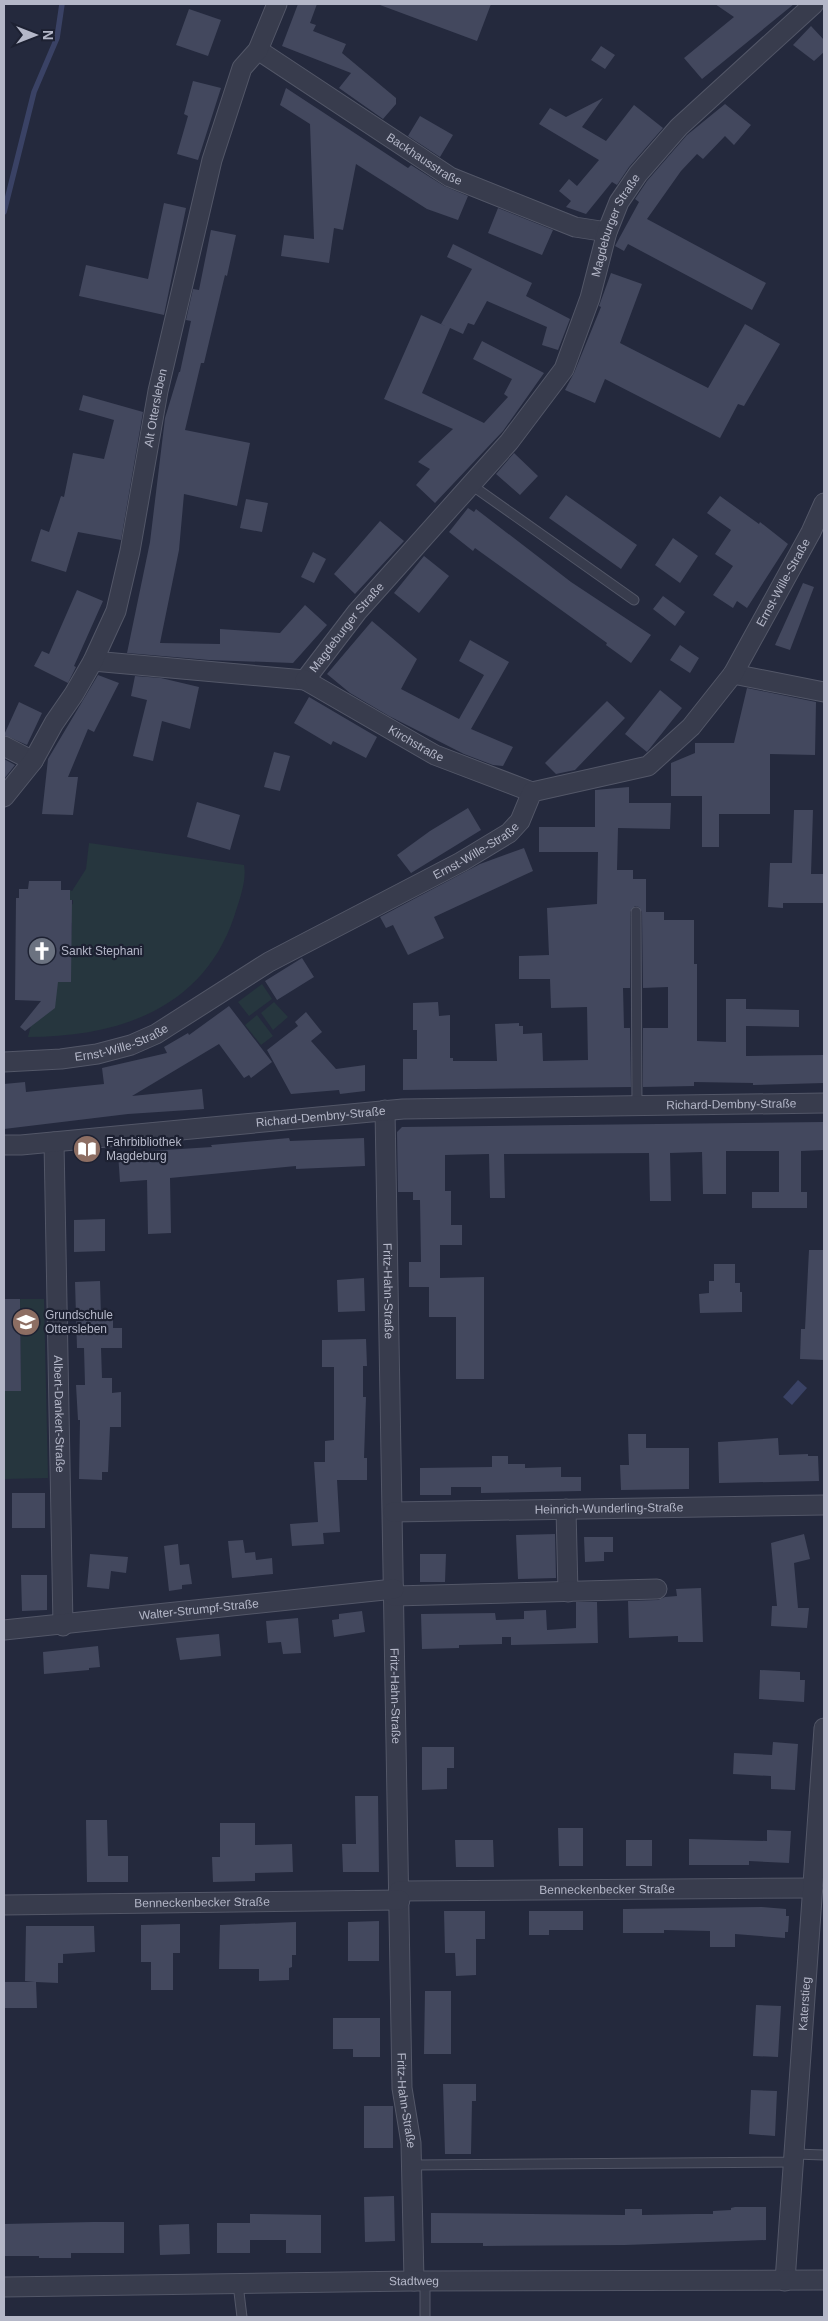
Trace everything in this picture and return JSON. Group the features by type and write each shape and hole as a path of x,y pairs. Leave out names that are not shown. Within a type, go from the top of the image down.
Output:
{"street":[{"name":"Alt Ottersleben","path":"4,797 33,761 93,661 116,611 130,551 158,392 212,160 242,68 258,50 277,4"},
{"name":"Magdeburger Straße","path":"93,661 305,680 357,612 509,442 564,369 590,298 607,232 619,202 638,174 679,127 814,4"},
{"name":"Backhausstraße","path":"258,50 450,177 575,226 607,232"},
{"name":"Ernst-Wille-Straße","path":"4,1062 61,1059 97,1054 131,1045 156,1034 269,962 461,862 509,833 520,821 532,792 648,766 691,727 733,674 811,532 824,503"},
{"path":"733,674 824,692"},
{"name":"Kirchstraße","path":"305,680 435,755 532,792"},
{"path":"4,746 33,761"},
{"name":"Richard-Dembny-Straße","path":"4,1145 54,1142 385,1110 824,1103"},
{"name":"Fritz-Hahn-Straße","path":"385,1110 402,2088 409,2122 413,2165 419,2281"},
{"name":"Albert-Dankert-Straße","path":"54,1142 63,1626"},
{"name":"Heinrich-Wunderling-Straße","path":"393,1512 824,1505"},
{"path":"566,1509 568,1592"},
{"name":"Walter-Strumpf-Straße","path":"4,1630 63,1626 394,1593 568,1592 657,1589"},
{"name":"Katerstieg","path":"785,2281 824,1728"},
{"name":"Benneckenbecker Straße","path":"4,1905 400,1895 813,1888"},
{"name":"Stadtweg","path":"4,2287 419,2281 824,2280"}],"lane":[{"path":"470,484 634,600"},
{"path":"636,912 637,1105"},
{"path":"413,2165 794,2158 824,2154"},
{"path":"419,2281 426,2317"},
{"path":"238,2284 242,2317"}],"shaded area":[{"path":"89,843 244,865 243,884 234,917 220,949 201,975 179,995 153,1012 125,1023 94,1031 61,1036 28,1037 34,1014 55,982 71,982 71,978 67,978 72,927 72,923 69,923 70,905 73,904 73,900 70,900 70,890 72,891 86,869"},
{"path":"262,984 272,999 249,1016 238,1002"},
{"path":"274,1002 288,1017 273,1030 261,1013"},
{"path":"257,1015 273,1036 261,1045 245,1025"},
{"path":"20,1299 44,1299 48,1478 4,1479 4,1391 21,1390"}],"water":[{"path":"798,1380 807,1388 792,1405 783,1397"}],"building":[{"path":"298,4 317,4 310,23 316,25 313,31 346,44 342,53 396,98 396,104 383,119 339,88 351,73 282,46"},
{"path":"380,4 491,4 477,41"},
{"path":"715,4 794,4 702,79 684,58 734,17"},
{"path":"189,9 221,20 208,56 176,45"},
{"path":"811,26 824,40 824,52 814,61 793,45"},
{"path":"601,46 615,55 605,69 591,60"},
{"path":"193,81 221,88 198,160 177,154 188,116 184,114"},
{"path":"286,88 408,168 411,165 444,186 468,196 458,220 427,209 356,164 343,230 334,228 329,263 281,256 284,235 314,239 310,124 280,105"},
{"path":"603,98 582,127 606,141 634,105 663,128 629,167 617,185 612,182 586,214 566,207 571,201 559,191 569,179 577,186 599,160 539,124 550,108 566,117"},
{"path":"725,104 751,125 734,145 725,136 703,159 697,154 681,171 647,219 766,283 752,310 628,244 624,251 615,246 639,202 635,199 647,181 687,135"},
{"path":"420,116 453,135 440,157 408,136"},
{"path":"164,203 186,208 164,315 79,296 86,265 148,279"},
{"path":"498,208 553,230 542,255 488,233"},
{"path":"211,230 236,235 227,276 225,275 204,363 201,363 185,430 250,443 237,506 184,494 179,550 160,643 220,644 220,629 280,633 305,605 327,625 293,663 209,660 127,653 150,542 165,418 180,372 191,321 186,320 193,289 199,290"},
{"path":"453,244 532,283 526,296 570,319 558,350 542,345 547,327 487,301 474,325 468,323 463,334 450,328 422,393 484,423 508,397 504,394 512,379 473,359 482,341 544,373 503,431 435,503 416,485 430,469 418,462 453,429 384,399 421,315 445,326 441,324 472,269 447,257"},
{"path":"611,273 642,284 620,343 708,388 745,324 780,344 744,406 738,404 720,438 605,379 595,403 565,390 601,307 599,306"},
{"path":"83,395 143,412 121,540 78,532 66,572 31,561 41,529 49,532 61,496 64,497 73,453 104,459 114,420 79,410"},
{"path":"514,453 538,476 520,495 496,474"},
{"path":"566,495 637,545 621,569 549,518"},
{"path":"720,496 759,524 760,522 788,544 747,608 737,601 733,608 713,595 733,566 715,554 731,530 707,513"},
{"path":"246,499 268,503 262,532 240,528"},
{"path":"468,508 474,512 476,509 571,582 651,635 631,663 606,645 607,643 475,548 473,551 449,532"},
{"path":"380,521 404,541 355,594 334,574"},
{"path":"673,538 698,556 680,583 655,565"},
{"path":"313,552 326,559 314,583 301,577"},
{"path":"424,556 449,576 419,613 394,593"},
{"path":"803,583 814,587 790,650 775,645"},
{"path":"77,590 103,601 68,683 34,666 42,651 49,654"},
{"path":"663,596 685,612 675,626 653,609"},
{"path":"372,621 417,659 401,689 459,719 484,675 459,661 470,640 509,662 471,729 513,747 503,766 493,765 464,754 389,716 350,693 327,674"},
{"path":"680,645 699,658 690,673 670,660"},
{"path":"98,675 119,683 94,732 88,729 68,777 78,777 73,815 42,814 48,759"},
{"path":"135,676 161,678 199,687 190,729 162,721 153,761 133,756 147,700 131,696"},
{"path":"747,688 816,702 815,755 770,754 770,814 719,814 719,847 702,847 702,796 671,796 671,763 695,753 695,743 734,743"},
{"path":"660,690 682,708 647,752 625,734"},
{"path":"309,697 377,737 366,758 333,741 331,745 294,723"},
{"path":"607,701 625,718 575,770 556,774 545,763"},
{"path":"19,702 42,713 27,745 4,735"},
{"path":"274,752 290,756 280,791 264,787"},
{"path":"4,759 15,765 4,779"},
{"path":"629,787 629,803 671,803 670,829 618,828 617,870 633,870 633,879 646,879 646,912 664,912 664,920 694,920 694,964 697,964 697,1041 726,1042 726,999 746,999 746,1009 799,1010 799,1027 746,1026 746,1056 824,1055 824,1083 753,1085 753,1083 694,1082 694,1086 643,1087 643,1028 668,1028 668,987 643,988 642,912 639,907 635,906 630,912 630,988 623,988 624,1028 630,1028 631,1087 403,1090 403,1059 417,1059 417,1030 413,1030 413,1003 438,1002 439,1016 450,1015 450,1058 453,1058 453,1061 497,1061 495,1024 519,1023 519,1026 523,1026 523,1034 542,1033 543,1061 588,1060 587,1007 551,1008 550,979 519,979 519,956 549,955 547,908 597,904 598,852 539,852 539,827 595,827 595,790"},
{"path":"197,802 240,815 230,850 187,837"},
{"path":"468,808 481,830 411,873 397,855 430,831"},
{"path":"794,810 813,810 811,874 824,874 824,903 783,903 783,908 768,907 770,863 792,863"},
{"path":"524,848 533,871 434,917 444,938 408,955 393,925 386,928 380,917 480,864"},
{"name":"Sankt Stephani","path":"29,881 61,881 61,890 70,890 70,900 72,900 71,982 58,982 55,1008 25,1031 20,1027 41,1001 15,1000 16,898 19,898 19,889 28,889"},
{"path":"302,958 314,977 277,1000 265,981"},
{"path":"229,1006 272,1062 251,1078 249,1075 244,1078 219,1044 132,1096 202,1089 204,1109 128,1114 4,1129 4,1084 25,1082 26,1092 104,1084 102,1068 167,1053 164,1047 188,1033 189,1035"},
{"path":"306,1012 322,1032 311,1041 336,1069 365,1065 365,1091 340,1094 339,1090 291,1094 267,1050 298,1026 295,1022"},
{"path":"824,1122 824,1150 801,1151 801,1192 807,1192 807,1208 752,1208 752,1192 779,1192 779,1151 726,1151 726,1194 703,1194 702,1152 670,1153 671,1201 650,1201 649,1153 504,1154 505,1198 490,1198 489,1154 445,1155 445,1191 451,1191 451,1225 462,1225 462,1245 440,1245 440,1278 484,1277 484,1379 456,1379 456,1317 429,1317 429,1287 409,1287 409,1262 421,1262 420,1200 413,1200 413,1192 398,1192 397,1132 402,1127"},
{"path":"289,1138 290,1141 364,1138 365,1166 296,1169 296,1166 170,1178 171,1233 148,1234 147,1180 120,1182 118,1153 212,1147 211,1145"},
{"path":"105,1219 105,1251 74,1252 74,1220"},
{"path":"809,1250 824,1250 824,1360 800,1359 801,1329 805,1329"},
{"path":"714,1264 735,1264 735,1283 740,1283 740,1292 742,1292 742,1312 700,1313 699,1294 709,1293 709,1281 714,1281"},
{"path":"364,1278 365,1311 338,1312 337,1280"},
{"path":"100,1281 101,1316 113,1316 113,1328 122,1328 122,1348 101,1348 102,1378 112,1378 112,1393 121,1392 121,1427 110,1427 108,1472 102,1472 102,1480 79,1479 80,1420 78,1420 76,1385 85,1385 84,1348 77,1348 75,1282"},
{"path":"4,1299 20,1299 21,1391 4,1391"},
{"path":"366,1339 367,1366 363,1366 363,1397 366,1397 364,1458 367,1458 367,1480 337,1480 340,1532 323,1533 324,1544 292,1546 290,1524 318,1522 314,1462 325,1462 325,1441 334,1440 334,1367 322,1367 322,1340"},
{"path":"628,1434 646,1434 646,1448 689,1448 689,1489 621,1490 620,1465 629,1465"},
{"path":"778,1438 779,1455 808,1454 808,1456 818,1456 819,1481 719,1483 718,1442"},
{"path":"492,1456 508,1456 508,1464 525,1464 525,1468 561,1467 561,1477 581,1477 581,1491 481,1493 481,1487 451,1487 451,1495 420,1495 420,1468 492,1467"},
{"path":"12,1493 45,1493 45,1528 12,1528"},
{"path":"555,1534 556,1578 518,1579 516,1535"},
{"path":"804,1534 810,1559 794,1563 798,1608 809,1608 807,1628 771,1626 772,1606 777,1606 771,1543"},
{"path":"584,1537 613,1537 613,1552 604,1552 604,1561 585,1562"},
{"path":"243,1540 245,1553 255,1552 256,1560 272,1558 273,1574 232,1578 228,1541"},
{"path":"178,1544 180,1565 189,1564 192,1584 182,1585 182,1589 169,1591 164,1546"},
{"path":"90,1554 128,1557 126,1573 111,1571 109,1589 87,1587"},
{"path":"420,1554 446,1554 445,1582 420,1582"},
{"path":"21,1575 47,1575 47,1610 22,1611"},
{"path":"701,1588 703,1642 678,1642 678,1636 629,1638 628,1601 658,1600 677,1596 676,1589"},
{"path":"576,1602 597,1602 598,1643 511,1645 511,1637 502,1637 502,1644 459,1645 459,1648 422,1649 421,1614 495,1613 496,1620 524,1619 524,1611 546,1610 547,1630 576,1628"},
{"path":"362,1611 365,1632 334,1637 332,1620 339,1619 339,1614"},
{"path":"298,1618 301,1653 283,1654 281,1642 268,1643 266,1621"},
{"path":"219,1634 221,1656 180,1660 176,1638"},
{"path":"98,1646 100,1667 89,1668 89,1670 44,1674 43,1652"},
{"path":"760,1670 800,1672 800,1680 805,1680 804,1702 759,1699"},
{"path":"773,1742 798,1744 795,1790 771,1789 771,1776 733,1774 734,1753 772,1755"},
{"path":"422,1747 454,1747 454,1768 447,1768 447,1789 422,1790"},
{"path":"355,1796 378,1796 379,1872 343,1872 342,1844 356,1844"},
{"path":"86,1820 107,1820 108,1856 128,1856 128,1882 87,1882"},
{"path":"220,1823 255,1823 255,1845 292,1844 293,1872 255,1873 255,1881 213,1882 212,1857 220,1857"},
{"path":"558,1828 583,1828 583,1866 559,1866"},
{"path":"767,1830 791,1831 789,1863 749,1861 749,1865 689,1865 689,1839 767,1841"},
{"path":"455,1840 493,1840 494,1867 456,1867"},
{"path":"626,1840 652,1840 652,1866 626,1866"},
{"path":"762,1907 786,1909 786,1916 789,1916 788,1932 785,1932 785,1938 735,1934 735,1947 710,1947 710,1931 664,1930 664,1933 623,1933 623,1909"},
{"path":"444,1911 485,1911 485,1939 476,1939 476,1975 456,1976 455,1953 445,1953"},
{"path":"529,1911 583,1911 583,1930 549,1930 549,1935 529,1935"},
{"path":"379,1921 379,1961 348,1961 348,1922"},
{"path":"296,1922 296,1955 292,1955 289,1980 259,1981 259,1969 219,1969 220,1925"},
{"path":"180,1924 180,1953 173,1953 173,1990 151,1990 151,1962 141,1962 141,1925"},
{"path":"26,1926 94,1926 95,1952 63,1954 63,1963 58,1963 58,1983 36,1982 37,2008 4,2008 4,1982 35,1982 25,1981"},
{"path":"425,1991 451,1991 451,2054 424,2054"},
{"path":"756,2005 781,2006 778,2057 753,2056"},
{"path":"333,2018 380,2018 380,2057 353,2057 353,2049 333,2049"},
{"path":"443,2084 476,2084 476,2101 472,2101 471,2154 445,2154"},
{"path":"751,2090 777,2091 775,2136 749,2134"},
{"path":"364,2106 393,2106 393,2148 364,2148"},
{"path":"394,2196 395,2241 365,2242 364,2197"},
{"path":"766,2207 766,2240 625,2245 483,2246 483,2243 431,2243 431,2213 625,2215 625,2209 642,2209 642,2215 713,2214 713,2211 731,2210 731,2208"},
{"path":"250,2214 321,2215 321,2253 286,2253 286,2240 250,2240 250,2253 217,2253 217,2223 250,2223"},
{"path":"124,2222 124,2253 71,2253 71,2258 4,2256 4,2224"},
{"path":"189,2224 190,2254 160,2255 159,2225"}],"waterway":[{"path":"4,212 34,92 57,38 62,4"}],"place":[{"name":"Sankt Stephani","path":"42,951"},
{"name":"Fahrbibliothek Magdeburg","path":"87,1149"},
{"name":"Grundschule Ottersleben","path":"26,1322"}]}
